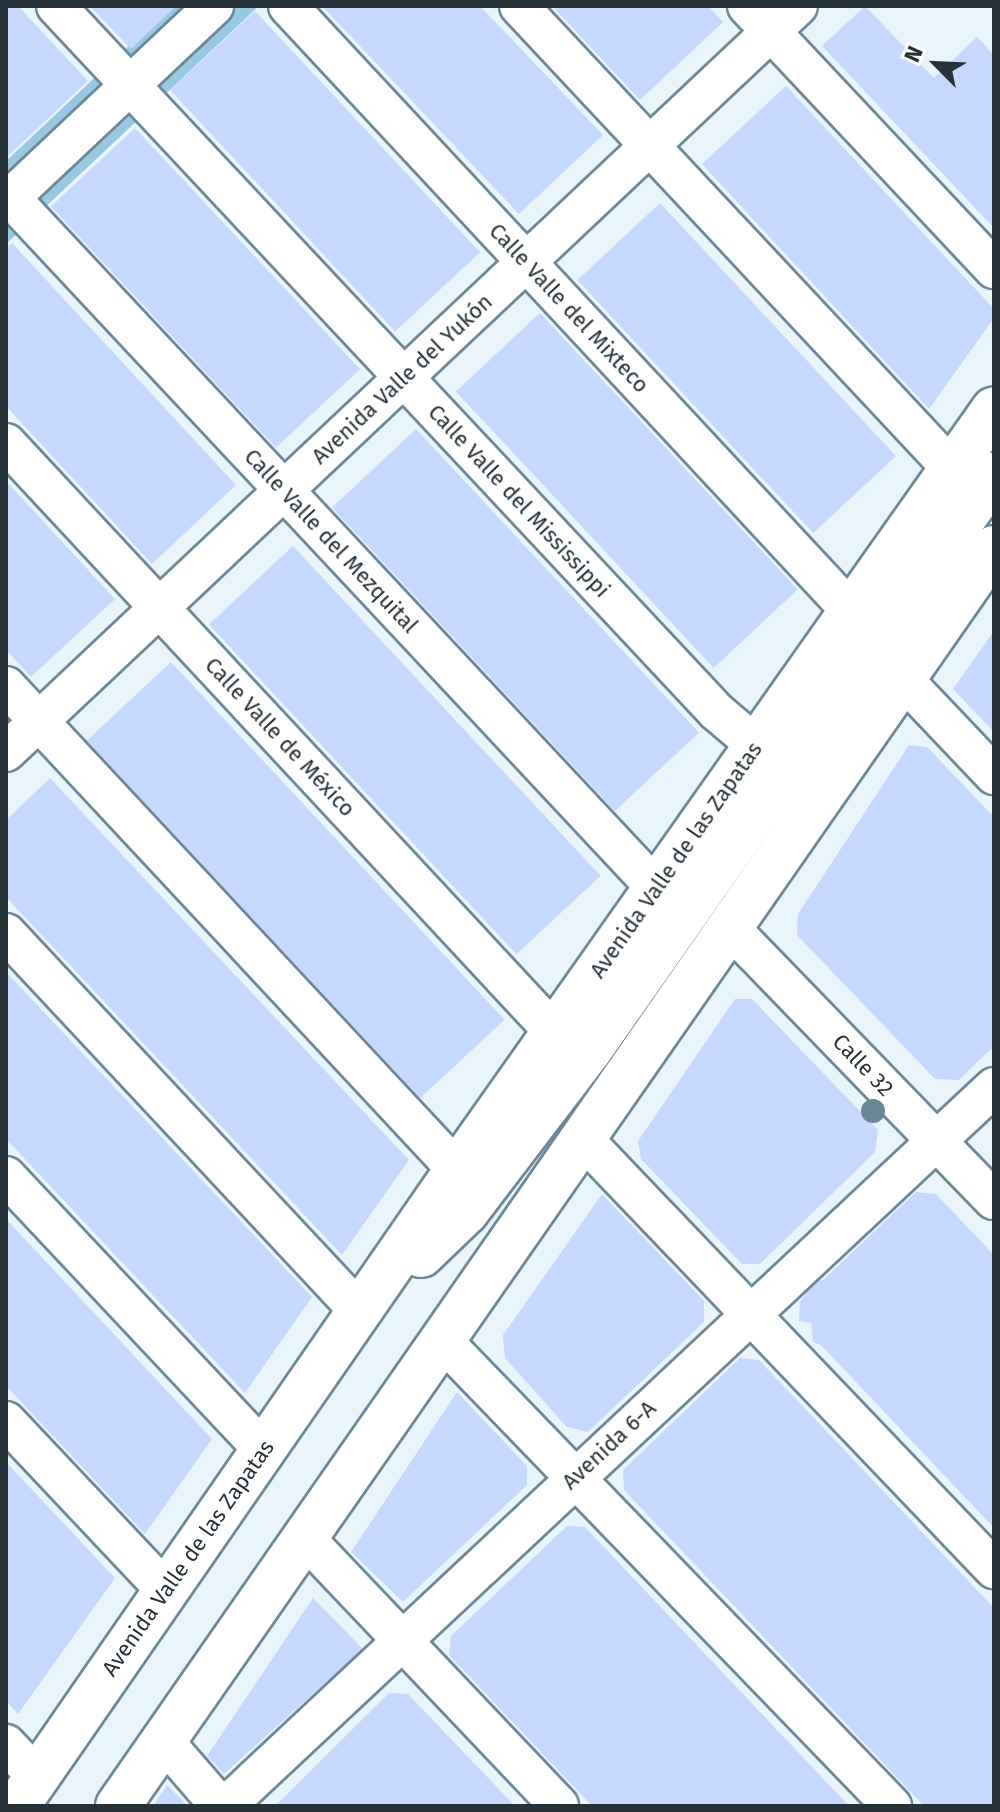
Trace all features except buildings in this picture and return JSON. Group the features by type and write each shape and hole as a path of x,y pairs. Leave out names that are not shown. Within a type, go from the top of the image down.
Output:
{"main road":[{"name":"Avenida Valle de las Zapatas","path":"28,1792 457,1170 571,1042 973,472 994,409"},
{"name":"Avenida Valle de las Zapatas","path":"360,1312 466,1212 571,1042 656,888 850,610 973,472"},
{"name":"Avenida Valle de las Zapatas","path":"118,1806 442,1340 586,1142 994,548"},
{"name":"Avenida Valle de las Zapatas","path":"442,1340 571,1042"}],"street":[{"name":"Calle Valle del Mississippi","path":"56,6 717,712 757,746"},
{"path":"7,198 214,6"},
{"name":"Calle Valle del Mixteco","path":"288,6 850,610"},
{"path":"519,6 650,145 973,472"},
{"name":"Avenida Valle del Yukón","path":"6,752 650,145 759,19 798,6"},
{"path":"759,19 994,269"},
{"name":"Calle Valle del Mezquital","path":"7,198 656,888"},
{"name":"Calle Valle de México","path":"6,443 571,1042"},
{"path":"902,678 994,775"},
{"path":"6,686 457,1170"},
{"name":"Calle 32","path":"732,930 994,1200"},
{"path":"6,933 360,1312"},
{"name":"Avenida 6-A","path":"226,1806 994,1087"},
{"path":"586,1142 994,1569"},
{"path":"6,1176 263,1450"},
{"path":"442,1340 577,1475 892,1806"},
{"path":"6,1421 166,1591"},
{"path":"305,1538 559,1806"},
{"path":"163,1740 220,1806"},
{"path":"6,1744 28,1792"}],"shaded area":[{"path":"171,6 259,6 6,244 6,161"}]}
